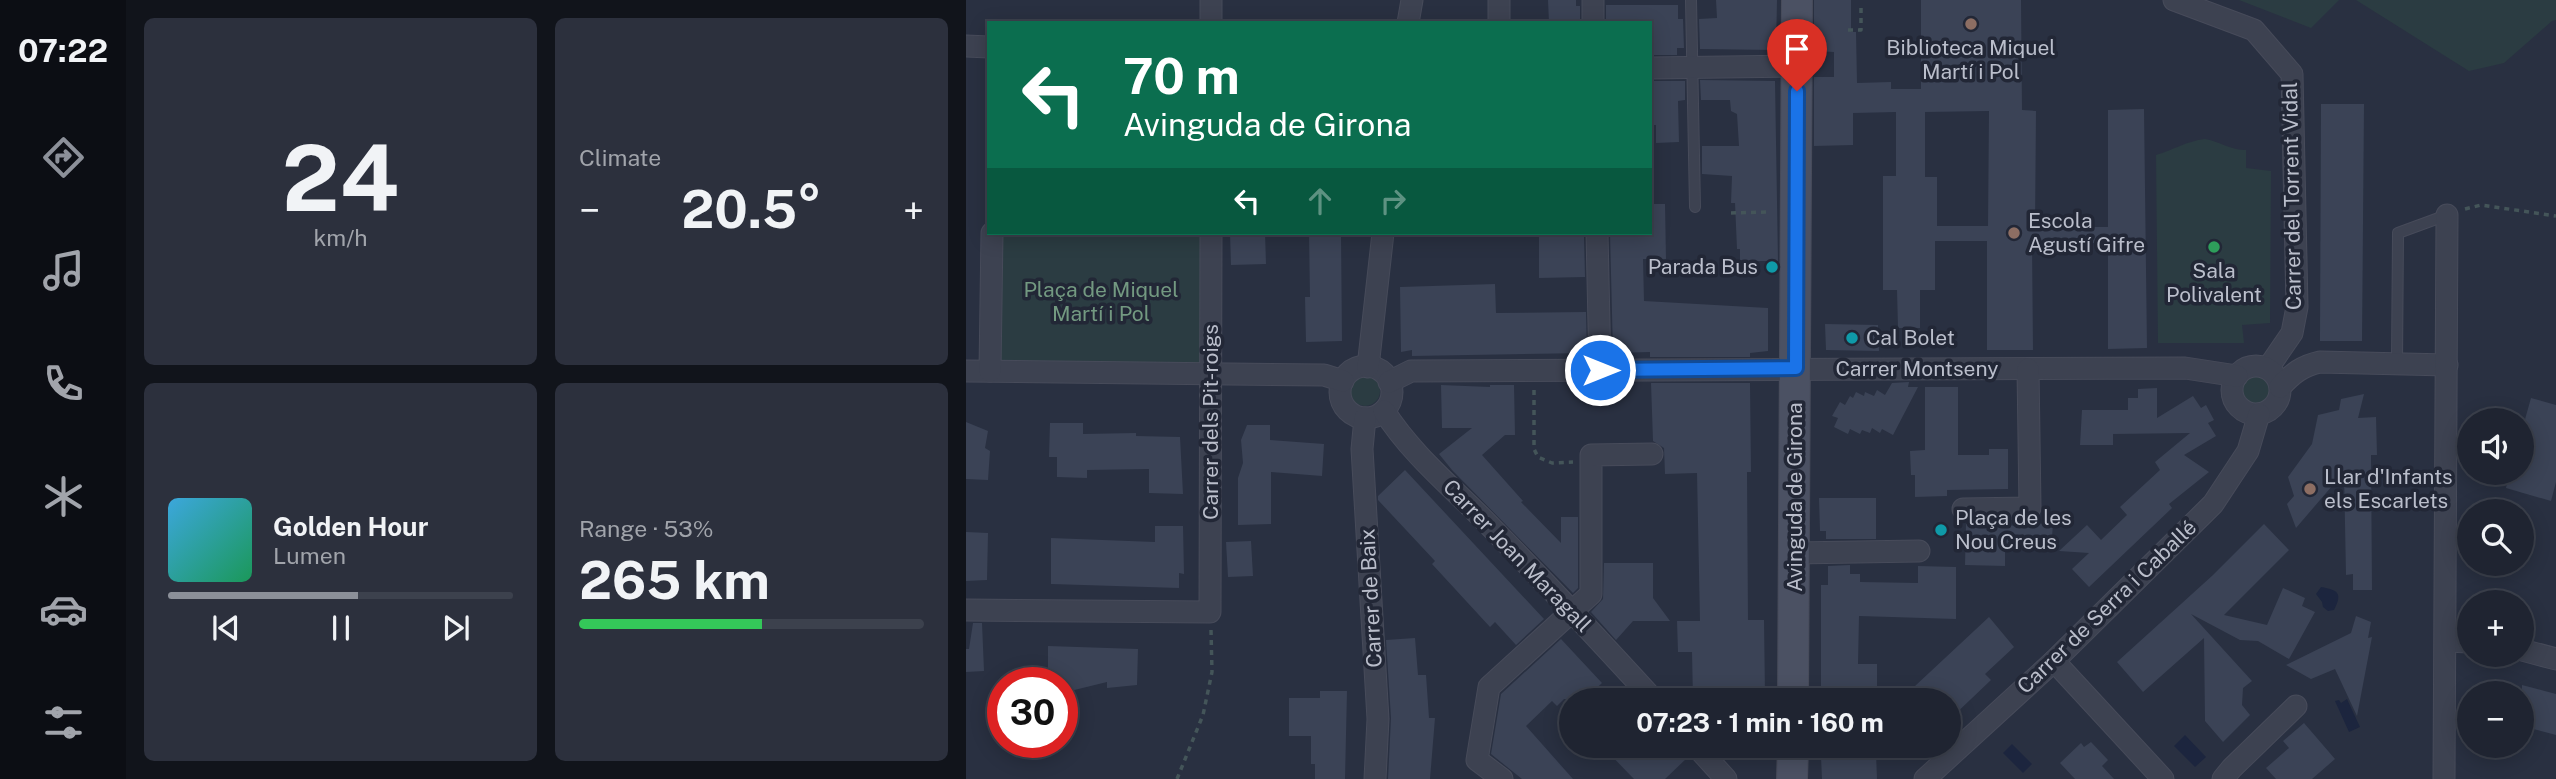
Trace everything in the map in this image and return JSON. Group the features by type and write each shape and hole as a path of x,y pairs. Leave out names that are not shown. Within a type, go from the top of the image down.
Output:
{"main road":[{"name":"Avinguda de Girona","path":"1793,688 1797,0"},
{"path":"1792,779 1793,758"}],"street":[{"path":"1211,0 1211,21"},
{"path":"1408,21 1412,0"},
{"path":"1499,0 1499,21"},
{"path":"1593,0 1593,21"},
{"name":"Carrer del Torrent Vidal","path":"2174,0 2254,30 2292,74 2297,307 2292,333 2273,360"},
{"path":"966,46 987,47"},
{"path":"1652,68 1797,66"},
{"path":"2445,779 2447,215"},
{"path":"990,372 992,235"},
{"name":"Carrer dels Pit-roigs","path":"1210,612 1211,235"},
{"path":"1368,367 1383,235"},
{"path":"1597,235 1600,370"},
{"path":"2320,362 2304,355 2248,367 2237,376 2232,388 2236,402 2246,411 2259,414 2273,408 2280,387 2293,373 2304,366 2320,362 2446,365"},
{"path":"2273,360 2274,373 2280,387"},
{"path":"1368,367 1382,373 1389,382 1391,397 1374,414 1352,414 1344,405 1340,393 1343,381 1353,370 1368,367"},
{"name":"Carrer Montseny","path":"1389,382 1411,371 1796,368 2185,368 2237,376"},
{"path":"1963,509 2030,508 2028,369"},
{"path":"966,371 1324,375 1343,381"},
{"name":"Carrer Joan Maragall","path":"1374,414 1486,522 1643,688"},
{"name":"Carrer de Baix","path":"1374,414 1362,449 1378,719 1375,779"},
{"name":"Carrer de Serra i Caballé","path":"1925,779 2054,661 2213,504 2248,451 2259,414"},
{"path":"1502,779 1477,761 1489,687 1591,594 1591,458 1652,454"},
{"path":"1794,553 1919,551"},
{"path":"966,610 1210,612"},
{"path":"2447,641 2457,641"},
{"path":"2534,653 2556,659"},
{"path":"2054,661 2163,779"},
{"path":"2223,779 2296,706"},
{"path":"1707,758 1726,779"}],"lane":[{"path":"1691,0 1695,207"},
{"path":"2397,364 2398,233 2447,215"}],"path":[{"path":"1848,30 1861,30 1861,7"},
{"path":"2447,215 2481,205 2556,216"},
{"path":"1731,213 1780,212"},
{"path":"1533,370 1534,449 1538,457 1552,463 1591,458"},
{"path":"1177,779 1203,715 1212,672 1210,612"}],"green space":[{"path":"2239,0 2339,0 2311,28"},
{"path":"2356,0 2556,0 2556,20 2504,63 2469,71"},
{"name":"Sala Polivalent","path":"2205,139 2246,150 2246,168 2271,171 2270,323 2242,325 2244,343 2158,343 2156,155"},
{"name":"Plaça de Miquel Martí i Pol","path":"995,235 1206,235 1210,372 990,371"},
{"path":"2256,373 2267,377 2271,388 2267,399 2256,403 2245,399 2241,388 2245,377"},
{"path":"1365,376 1376,380 1380,391 1376,402 1365,406 1354,402 1350,391 1354,380"}],"water":[{"path":"2321,587 2337,593 2338,600 2334,610 2328,611 2323,607 2316,594"},
{"path":"2347,699 2360,727 2349,732 2335,701 2339,700 2341,703"},
{"path":"2185,735 2206,757 2195,767 2174,746"},
{"path":"2012,744 2032,764 2023,773 2003,753"}],"building":[{"path":"1548,0 1576,0 1576,6 1580,6 1580,21 1549,21"},
{"path":"1716,0 1777,0 1776,50 1700,49 1699,19 1717,18"},
{"path":"1814,0 1851,0 1851,32 1856,32 1857,83 1891,82 1891,89 1921,89 1921,0 2021,0 2022,110 2036,111 2035,227 2108,227 2108,110 2144,109 2147,348 2108,349 2108,243 2032,243 2033,350 1987,350 1987,241 1935,241 1935,290 1920,290 1920,328 1898,328 1897,290 1883,290 1883,176 1896,176 1896,112 1853,113 1853,145 1814,146 1814,77 1834,77 1834,52 1814,51","holes":["1989,111 1988,226 1937,226 1937,177 1925,177 1925,112"]},
{"path":"1606,5 1678,5 1678,19 1683,19 1684,48 1677,48 1677,55 1652,55 1652,21 1606,21"},
{"path":"1700,80 1775,81 1778,261 1740,261 1735,203 1731,203 1732,176 1702,174 1702,146 1739,146 1737,114 1731,111 1730,100 1701,100"},
{"path":"1652,81 1685,81 1685,100 1678,101 1679,142 1656,143 1656,125 1652,125"},
{"path":"2321,104 2364,104 2362,341 2320,341"},
{"path":"1652,204 1665,204 1666,259 1643,259 1644,301 1768,308 1768,351 1750,353 1750,357 1650,357 1650,352 1613,353 1610,235 1652,235"},
{"path":"1230,235 1265,235 1266,264 1231,265"},
{"path":"1309,235 1341,235 1342,341 1306,342 1305,297 1310,297"},
{"path":"1539,237 1584,237 1585,277 1539,278"},
{"path":"1495,284 1496,313 1586,312 1587,353 1412,356 1412,350 1401,352 1400,287"},
{"name":"Cal Bolet","path":"1825,324 1878,325 1879,351 1826,350"},
{"path":"1909,382 1908,387 1918,387 1893,435 1882,429 1880,433 1872,428 1870,433 1862,430 1860,434 1850,429 1848,434 1834,427 1838,418 1832,416 1840,402 1845,405 1856,392 1864,396 1865,392 1874,396 1877,390 1885,395 1892,383"},
{"path":"1651,383 1750,383 1751,472 1747,472 1748,620 1764,620 1765,688 1693,688 1692,652 1678,652 1677,621 1700,621 1697,473 1665,474 1664,448 1653,441"},
{"path":"1441,385 1514,385 1515,435 1505,435 1482,455 1523,501 1521,502 1561,543 1561,517 1578,517 1578,588 1573,593 1439,454 1472,428 1442,428"},
{"path":"1925,387 1958,387 1958,455 1989,455 1989,449 2008,449 2008,489 1947,490 1947,496 1915,497 1915,475 1911,475 1910,451 1925,450"},
{"path":"2157,388 2157,418 2193,396 2201,408 2206,405 2214,420 2208,423 2216,436 2184,455 2209,472 2169,504 2172,508 2089,587 2072,569 2089,553 2059,551 2087,525 2101,540 2127,515 2120,507 2160,470 2155,462 2190,433 2113,434 2113,445 2080,445 2082,410 2128,410 2128,398 2138,398 2138,389"},
{"name":"Llar d'Infants els Escarlets","path":"2364,394 2358,418 2376,417 2377,455 2371,455 2372,590 2353,590 2353,574 2346,575 2344,472 2296,528 2287,504 2294,496 2288,477 2312,444 2318,415 2339,410 2341,399"},
{"path":"2531,398 2556,405 2556,482 2551,501 2506,488 2507,485 2534,485 2534,408 2528,408"},
{"path":"966,422 988,431 985,448 990,451 988,480 966,479"},
{"path":"1050,423 1083,423 1083,434 1136,433 1136,436 1180,437 1183,494 1149,493 1149,469 1087,470 1087,478 1057,477 1057,457 1049,457"},
{"path":"1247,425 1270,425 1270,440 1324,444 1322,476 1271,472 1271,524 1238,525 1238,478 1243,463 1241,440"},
{"path":"1405,470 1544,619 1516,645 1495,622 1490,627 1432,564 1435,561 1378,500 1378,496"},
{"path":"1819,498 1876,498 1876,539 1826,539 1826,531 1820,531"},
{"path":"2024,523 2053,524 2051,550 2005,548 2005,566 1965,565 1966,524 2024,526"},
{"path":"2264,524 2289,550 2224,615 2267,625 2283,588 2305,598 2302,606 2315,612 2289,659 2258,641 2240,640 2191,614 2252,681 2243,688 2242,705 2250,715 2223,742 2205,721 2204,638 2143,692 2117,662 2213,575"},
{"path":"1155,526 1183,526 1184,574 1179,573 1179,588 1051,584 1051,538 1155,542"},
{"path":"966,532 988,533 987,580 966,581"},
{"path":"1251,541 1253,576 1228,577 1226,542"},
{"path":"1604,563 1653,563 1653,598 1670,621 1633,621 1616,640 1591,612 1603,599"},
{"path":"1850,565 1850,574 1860,574 1860,582 1918,583 1918,566 1956,567 1956,619 1859,616 1858,664 1877,664 1877,688 1821,686 1821,585 1828,585 1828,566"},
{"path":"2356,616 2371,622 2368,638 2372,637 2357,716 2335,669 2311,679 2286,665 2351,633"},
{"path":"1989,617 2014,647 1985,674 1991,680 1961,709 1961,688 1913,688"},
{"path":"973,623 982,623 984,671 966,672 966,649 969,649"},
{"path":"1415,638 1418,675 1426,675 1429,718 1435,718 1430,779 1388,779 1391,718 1386,640"},
{"path":"1561,639 1602,683 1597,688 1559,688 1559,704 1557,706 1552,701 1526,726 1573,779 1522,779 1491,754 1501,694"},
{"path":"1048,646 1138,649 1137,685 1107,688 1107,682 1078,689 1078,667 1048,667"},
{"path":"2534,688 2556,694 2556,735 2534,729"},
{"path":"1320,691 1347,691 1345,779 1315,779 1315,764 1311,764 1311,736 1289,736 1289,698 1320,698"},
{"path":"2304,723 2335,759 2312,779 2276,779 2266,768 2289,748 2283,741"},
{"path":"2091,742 2108,760 2102,766 2114,779 2075,779 2060,763 2081,743 2084,747"},
{"path":"1614,758 1687,758 1665,779 1634,779"},
{"path":"1821,758 1876,758 1877,779 1822,779"}],"place":[{"name":"Biblioteca Miquel Martí i Pol","path":"1971,24"},
{"name":"Escola Agustí Gifre","path":"2014,233"},
{"name":"Sala Polivalent","path":"2214,247"},
{"name":"Parada Bus","path":"1772,267"},
{"name":"Cal Bolet","path":"1852,338"},
{"name":"Llar d'Infants els Escarlets","path":"2310,489"},
{"name":"Plaça de les Nou Creus","path":"1941,530"}],"route":[{"path":"1600,370 1796,368 1797,91"}]}
